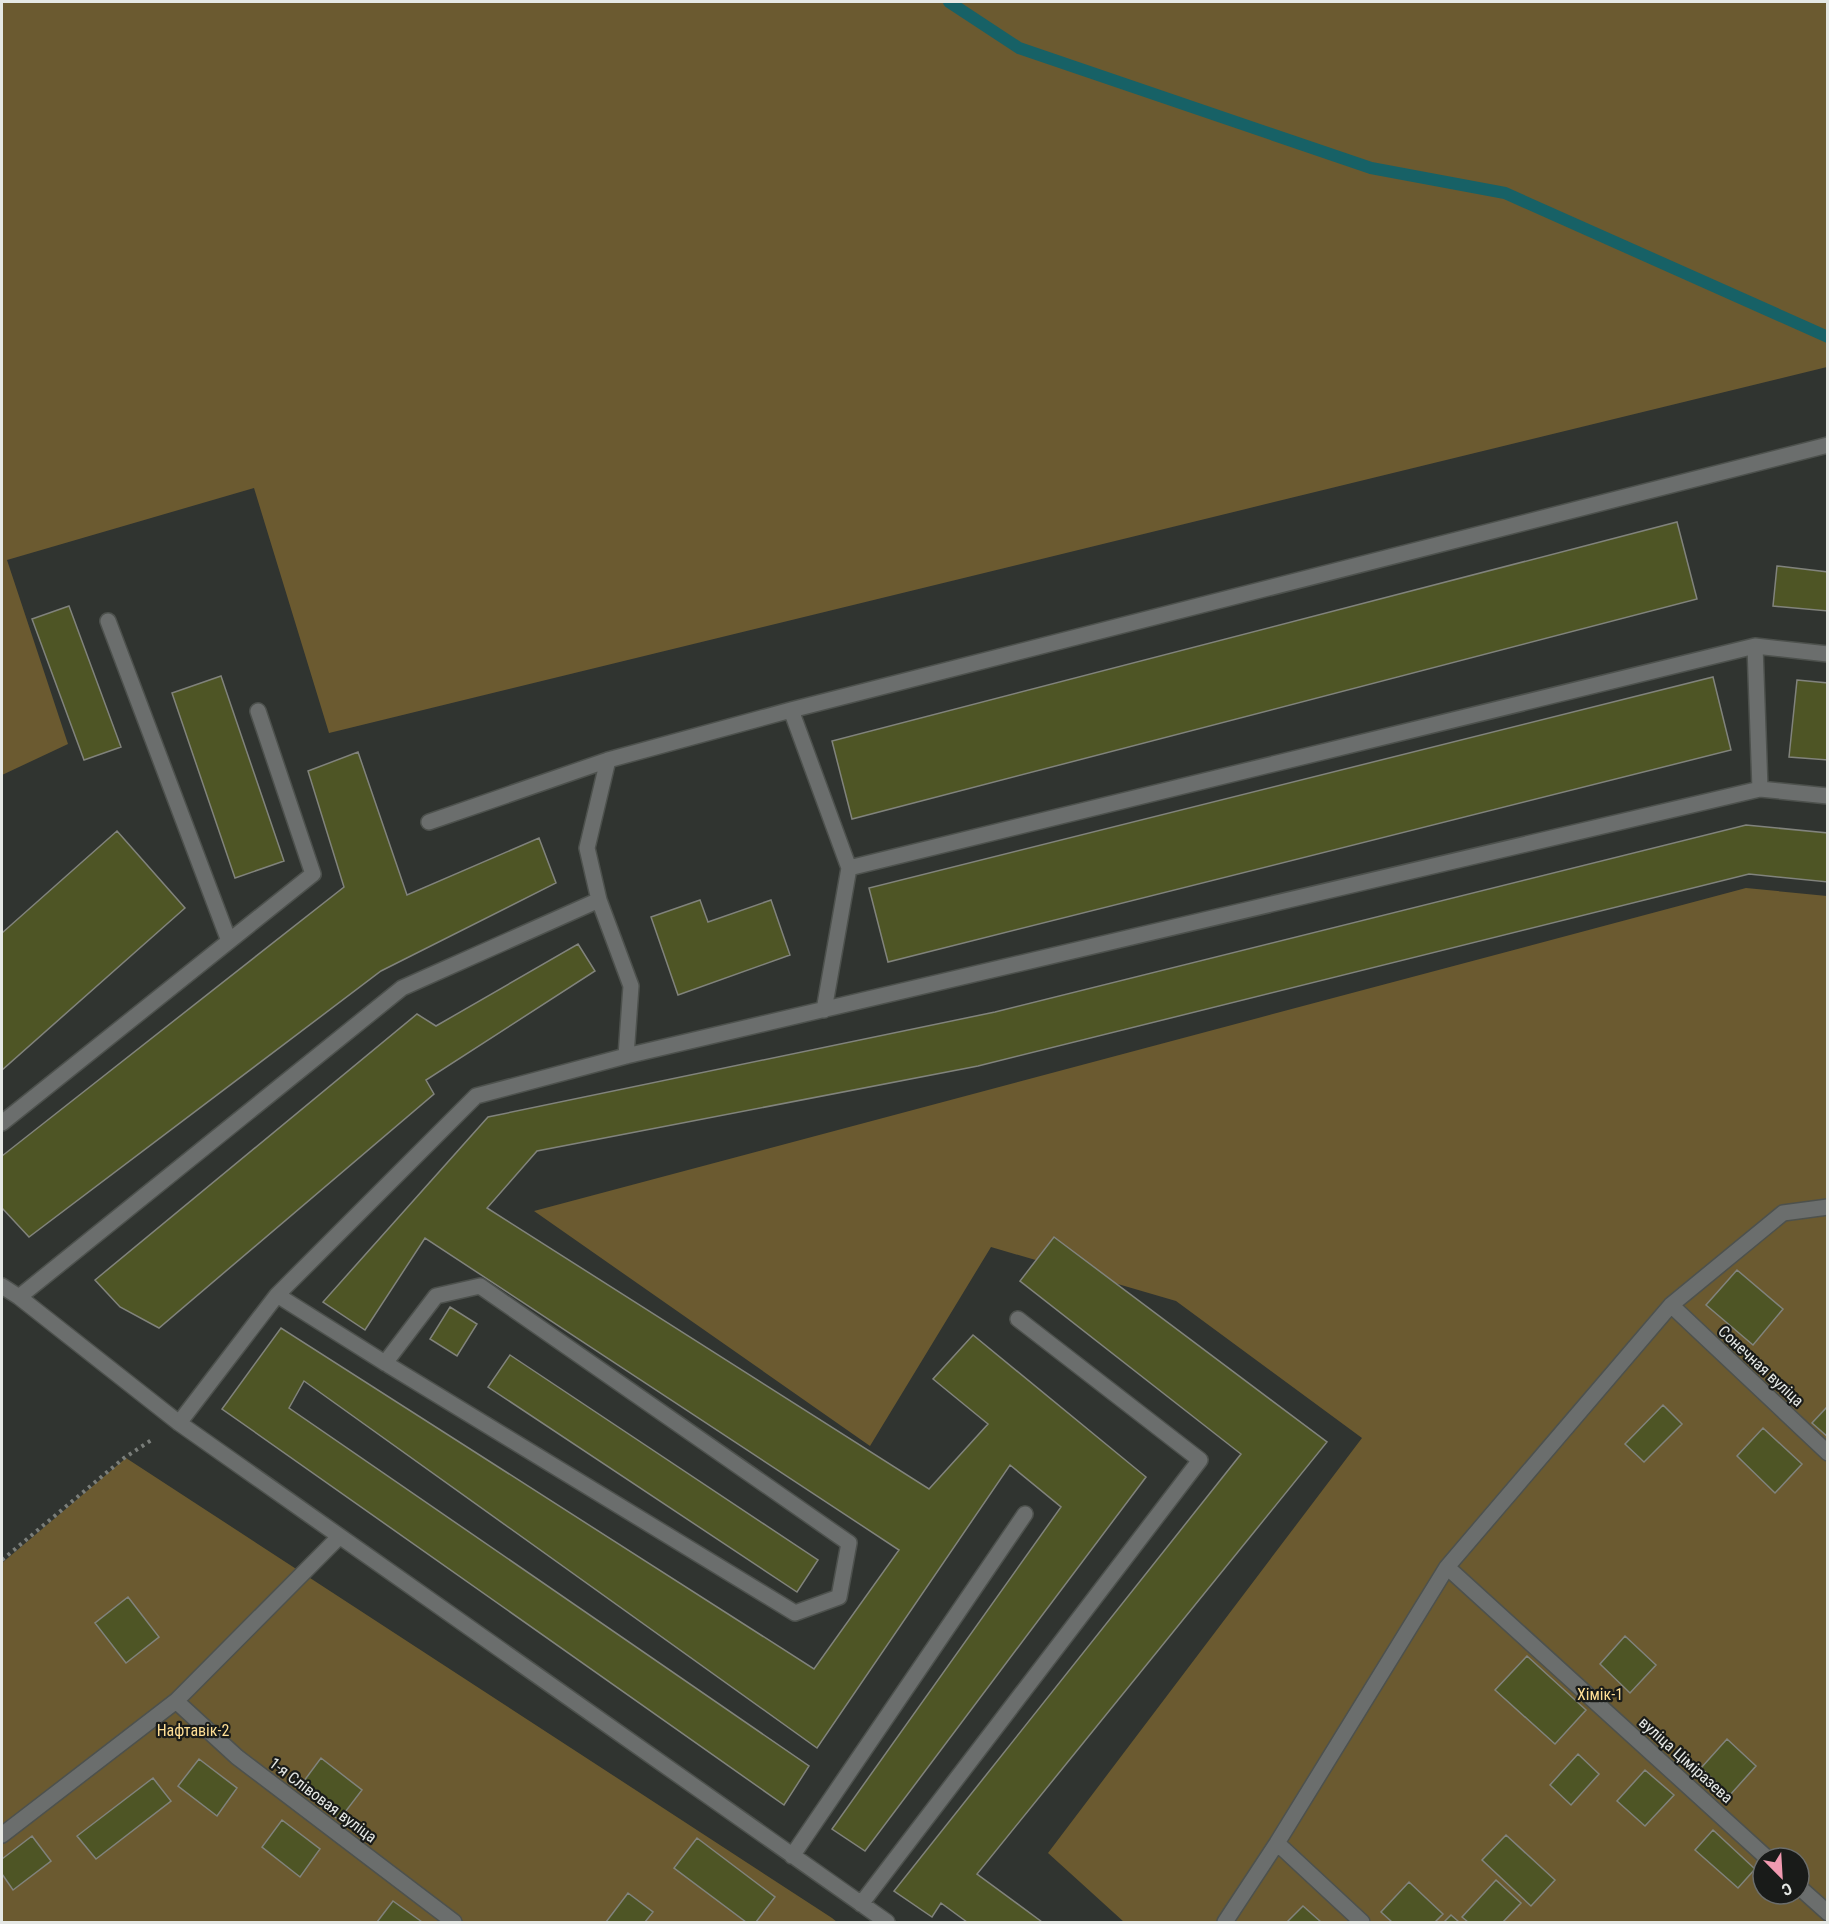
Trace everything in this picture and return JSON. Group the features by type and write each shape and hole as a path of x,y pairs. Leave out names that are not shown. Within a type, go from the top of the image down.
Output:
{"street":[{"path":"429,822 608,760 791,710 1827,445"},
{"path":"108,621 229,940"},
{"path":"849,868 1755,646 1827,654"},
{"path":"1755,646 1760,789"},
{"path":"791,710 849,868 824,1010"},
{"path":"2,1123 313,874 258,711"},
{"path":"608,760 587,848 599,900 631,986 626,1056"},
{"path":"179,1423 277,1295 476,1096 626,1056 1760,789 1827,796"},
{"path":"19,1297 402,988 599,900"},
{"path":"1225,1923 1277,1844 1448,1567 1671,1305 1783,1213 1827,1207"},
{"path":"2,1286 179,1423 887,1923"},
{"path":"277,1295 385,1363 795,1613 839,1597 849,1544 480,1286 436,1296 385,1363"},
{"name":"Сонечная вуліца","path":"1671,1305 1827,1453"},
{"path":"861,1905 1200,1460 1018,1319"},
{"path":"792,1856 1025,1514"},
{"path":"2,1835 176,1701 339,1538"},
{"name":"вуліца Ціміразева","path":"1448,1567 1754,1846"},
{"name":"1-я Слівовая вуліца","path":"176,1701 237,1757 454,1923"},
{"path":"1277,1844 1362,1923"},
{"path":"1811,1898 1827,1913"}],"path":[{"path":"2,1560 124,1458 179,1423"}],"green space":[{"path":"2,2 1827,2 1827,367 329,733 254,488 7,560 68,744 2,775"},
{"name":"Хімік-1","path":"1746,888 1827,896 1827,1922 1124,1922 1048,1853 1362,1438 1176,1301 991,1247 870,1446 534,1211"},
{"name":"Нафтавік-2","path":"126,1458 837,1922 2,1922 2,1563"}],"building":[{"path":"1677,522 1697,599 852,819 832,741"},
{"path":"1777,566 1828,572 1828,611 1773,606"},
{"path":"69,606 121,747 84,760 32,619"},
{"path":"221,676 284,861 235,878 172,693"},
{"path":"1713,677 1731,750 888,962 869,888"},
{"path":"1797,680 1828,683 1828,760 1789,757"},
{"path":"358,752 407,895 539,838 556,883 381,971 29,1237 2,1208 2,1156 344,887 308,771"},
{"path":"1746,825 1828,833 1828,882 1749,874 978,1066 537,1151 487,1208 929,1489 988,1424 933,1379 973,1335 1146,1477 865,1851 832,1829 1061,1507 1010,1465 817,1748 304,1381 289,1408 809,1766 784,1805 222,1409 281,1328 814,1669 899,1550 425,1238 365,1330 323,1302 488,1117 995,1012"},
{"path":"117,831 185,908 2,1070 2,933"},
{"path":"700,900 708,922 771,900 790,955 678,995 651,917"},
{"path":"578,944 595,971 426,1080 434,1094 159,1328 120,1307 95,1280 417,1014 436,1026"},
{"path":"1054,1237 1327,1442 977,1874 1042,1922 967,1922 941,1903 932,1917 894,1891 1241,1454 1020,1281"},
{"path":"1737,1270 1783,1309 1753,1345 1706,1305"},
{"path":"450,1307 477,1324 457,1356 430,1339"},
{"path":"510,1355 818,1560 797,1592 488,1387"},
{"path":"1663,1405 1682,1424 1644,1462 1625,1444"},
{"path":"1828,1406 1828,1437 1812,1423"},
{"path":"1763,1428 1802,1464 1775,1493 1737,1456"},
{"path":"128,1597 159,1637 126,1663 95,1623"},
{"path":"1625,1636 1656,1665 1630,1693 1600,1664"},
{"path":"1527,1656 1586,1710 1555,1744 1495,1690"},
{"path":"1727,1739 1756,1766 1730,1795 1701,1768"},
{"path":"1578,1754 1599,1774 1571,1805 1550,1785"},
{"path":"321,1758 362,1790 339,1820 298,1789"},
{"path":"199,1759 237,1788 217,1816 178,1786"},
{"path":"1645,1770 1674,1795 1645,1826 1617,1801"},
{"path":"153,1778 171,1801 96,1859 77,1836"},
{"path":"282,1820 320,1849 300,1877 262,1847"},
{"path":"1713,1830 1751,1865 1751,1873 1738,1888 1695,1850"},
{"path":"1506,1835 1555,1880 1531,1906 1482,1860"},
{"path":"32,1836 51,1861 13,1890 2,1874 2,1859"},
{"path":"697,1838 775,1897 756,1922 746,1922 674,1868"},
{"path":"1496,1880 1521,1903 1503,1922 1468,1922 1462,1917"},
{"path":"1409,1882 1443,1914 1435,1922 1392,1922 1381,1912"},
{"path":"628,1893 653,1912 645,1922 606,1922"},
{"path":"393,1901 422,1922 377,1922"},
{"path":"1303,1906 1321,1922 1287,1922"},
{"path":"1451,1915 1459,1922 1444,1922"}],"waterway":[{"path":"949,2 1019,48 1371,168 1505,193 1828,337"}]}
